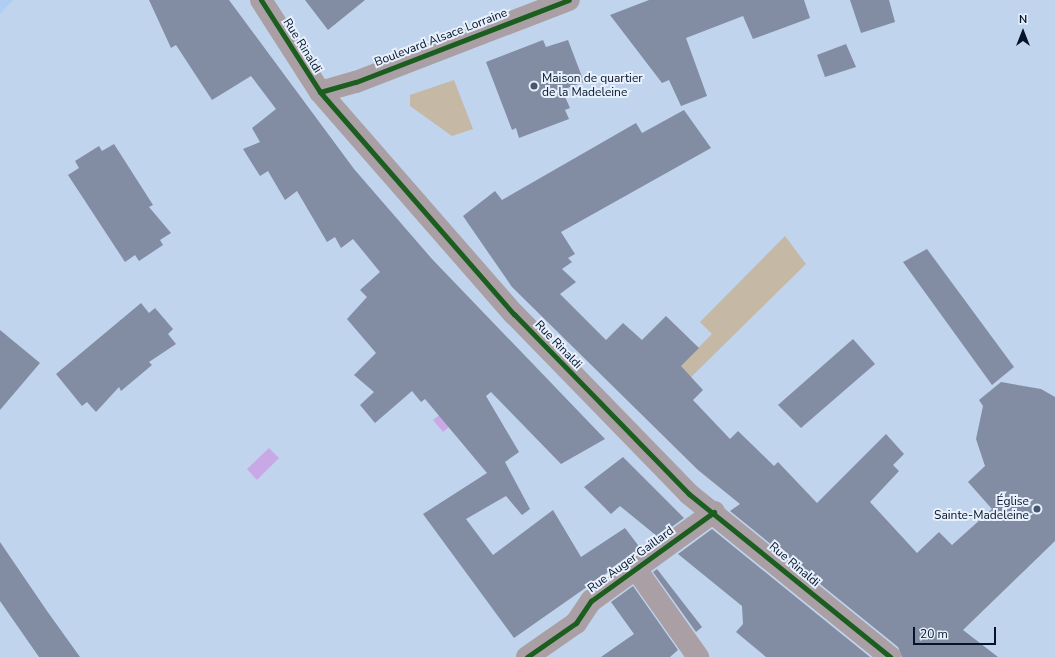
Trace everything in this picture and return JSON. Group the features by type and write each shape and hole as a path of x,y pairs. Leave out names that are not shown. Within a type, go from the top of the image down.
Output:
{"street":[{"name":"Rue Rinaldi","path":"261,0 320,92 514,314 689,494 714,512 890,657"},
{"name":"Boulevard Alsace Lorraine","path":"320,92 356,82 569,0"},
{"name":"Rue Auger Gaillard","path":"527,657 576,623 591,601 714,512"},
{"path":"636,569 698,657"}],"shaded area":[{"path":"0,0 13,0 0,14"},
{"path":"454,80 473,129 452,136 410,106 410,95"},
{"path":"785,236 806,264 678,390 675,347 687,359 712,334 700,322"},
{"path":"455,403 464,414 443,432 433,420"},
{"path":"269,448 279,458 257,480 247,469"}],"building":[{"path":"149,0 229,0 354,169 432,259 605,439 561,464 491,392 486,396 519,452 505,462 530,509 522,515 506,496 466,519 493,555 553,510 581,557 625,528 641,549 514,638 423,514 487,473 425,399 421,402 412,391 375,423 360,405 374,392 354,375 376,353 347,319 367,297 360,290 380,272 353,239 341,248 335,237 327,242 297,191 285,200 268,171 260,176 243,149 260,142 252,128 276,109 251,76 212,100 176,45 171,48"},
{"path":"305,0 365,0 328,30"},
{"path":"649,0 804,0 810,18 753,39 743,16 686,38 707,96 681,106 669,80 662,83 610,15"},
{"path":"850,0 889,0 895,22 861,33"},
{"name":"Maison de quartier de la Madeleine","path":"543,40 546,47 568,40 584,82 562,90 570,108 565,110 569,119 519,138 516,128 512,130 486,62"},
{"path":"846,44 856,67 825,77 817,55"},
{"path":"684,110 711,148 561,232 575,254 568,258 572,262 562,269 576,282 560,294 606,340 623,323 642,340 666,316 699,348 681,366 703,390 693,400 730,439 738,431 774,466 778,462 817,503 886,434 904,454 893,465 899,471 870,502 917,553 939,532 952,545 992,509 968,482 985,466 976,439 983,406 979,400 1001,382 1041,389 1055,397 1055,541 963,630 998,657 902,657 898,647 730,511 740,504 698,470 512,287 463,216 495,191 502,200 636,123 642,133"},
{"path":"114,144 153,205 149,207 171,233 160,240 163,245 139,261 135,255 125,262 68,175 79,168 75,161 99,146 102,151"},
{"path":"927,249 1014,367 992,385 903,262"},
{"path":"141,303 149,313 155,308 173,329 168,334 176,344 149,362 152,365 121,391 119,387 96,412 87,402 82,406 56,374"},
{"path":"0,330 40,363 0,410"},
{"path":"853,339 875,364 801,428 778,405"},
{"path":"623,457 684,518 658,537 620,506 611,514 584,487"},
{"path":"712,529 870,657 766,657 736,632 743,624 742,606 678,554"},
{"path":"0,542 80,657 39,657 0,601"},
{"path":"657,569 702,627 696,632 653,572"},
{"path":"633,586 678,650 670,657 601,657 634,634 611,602"}],"cycle path":[{"path":"261,0 320,92 514,314 689,494 890,657"},
{"path":"320,92 356,82 569,0"},
{"path":"527,657 576,623 591,601 714,512"}],"place":[{"name":"Maison de quartier de la Madeleine","path":"534,86"},
{"name":"Église Sainte-Madeleine","path":"1037,509"}]}
